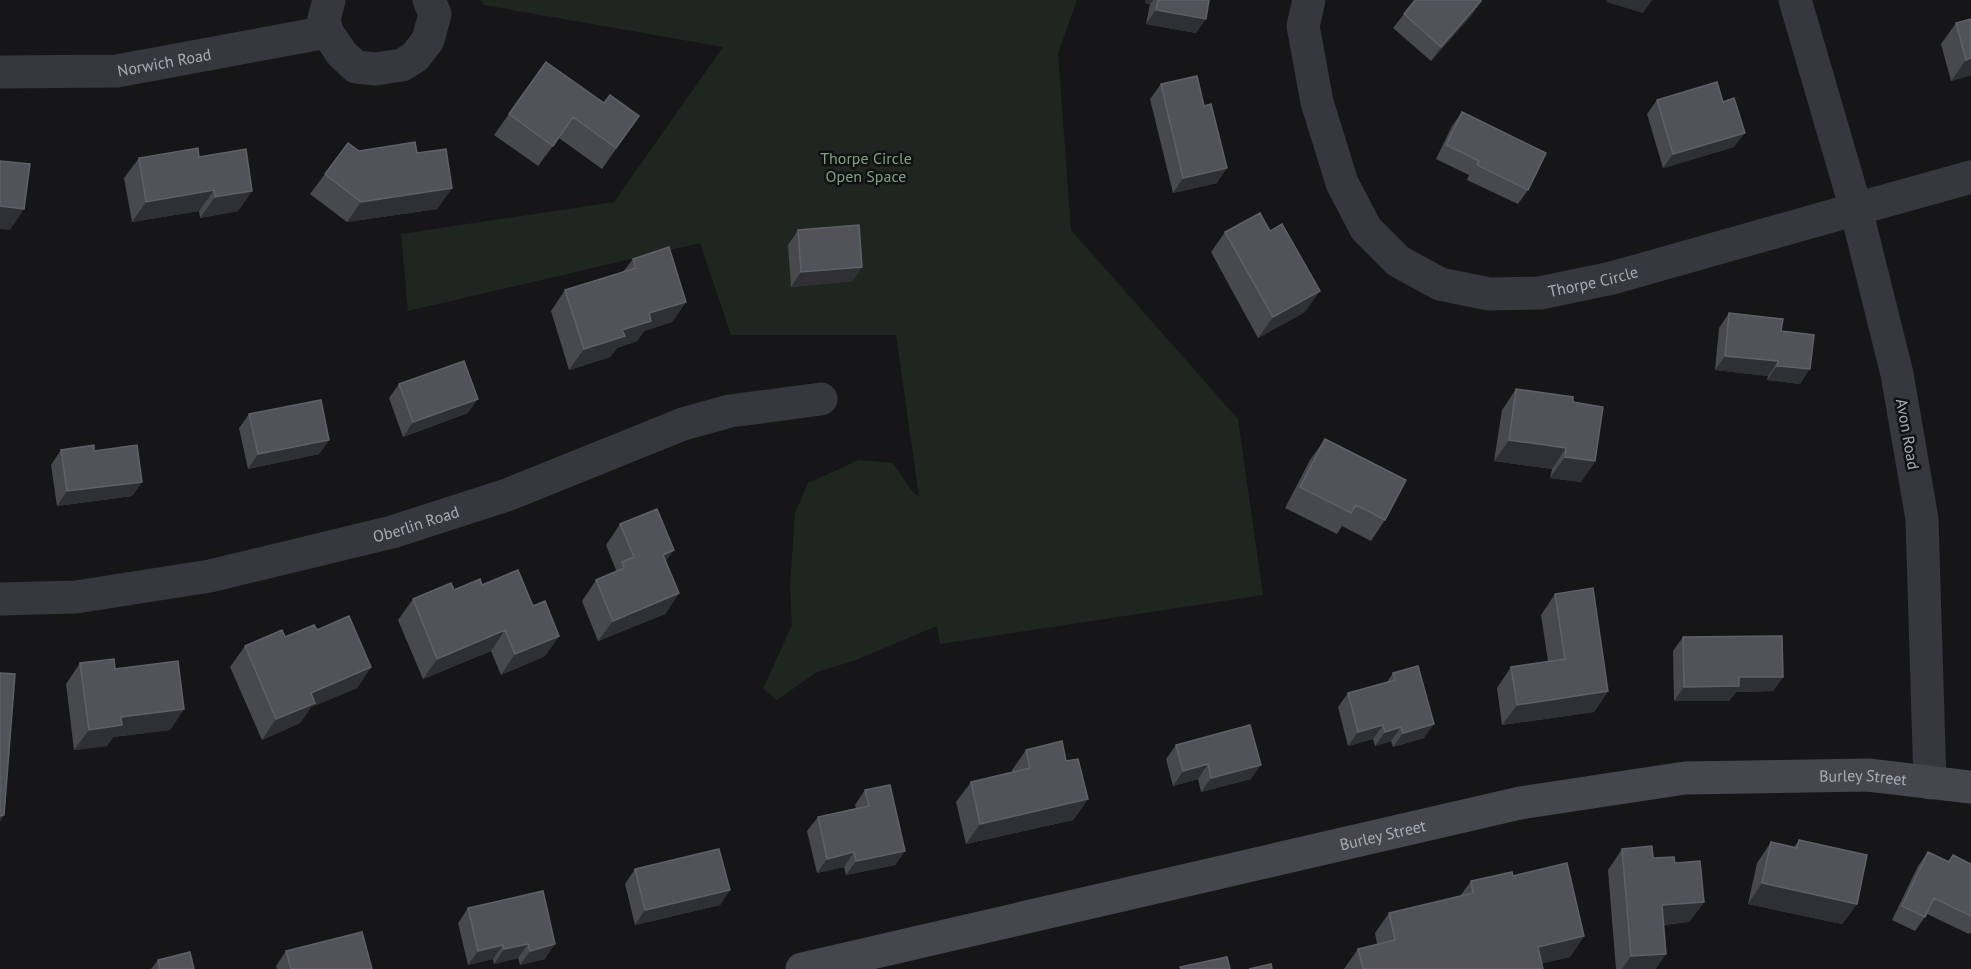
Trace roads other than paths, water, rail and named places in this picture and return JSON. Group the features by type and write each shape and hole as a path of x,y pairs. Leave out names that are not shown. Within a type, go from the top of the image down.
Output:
{"main road":[{"name":"Burley Street","path":"802,969 1520,803 1685,778 1868,775 1971,787"}],"street":[{"path":"329,0 324,19 327,32 342,54 356,67 376,69 402,65 415,57 428,40 435,14 429,0"},
{"name":"Thorpe Circle","path":"1309,0 1303,26 1317,102 1342,183 1366,230 1398,261 1440,284 1489,294 1540,293 1612,278 1856,209"},
{"path":"1796,0 1856,209 1971,177"},
{"name":"Norwich Road","path":"0,72 117,71 327,32"},
{"name":"Avon Road","path":"1856,209 1897,374 1922,519 1930,783"},
{"name":"Oberlin Road","path":"0,599 76,597 210,576 392,532 507,495 683,424 729,411 821,399"}],"park label":[{"name":"Thorpe Circle Open Space","path":"866,167"}]}
